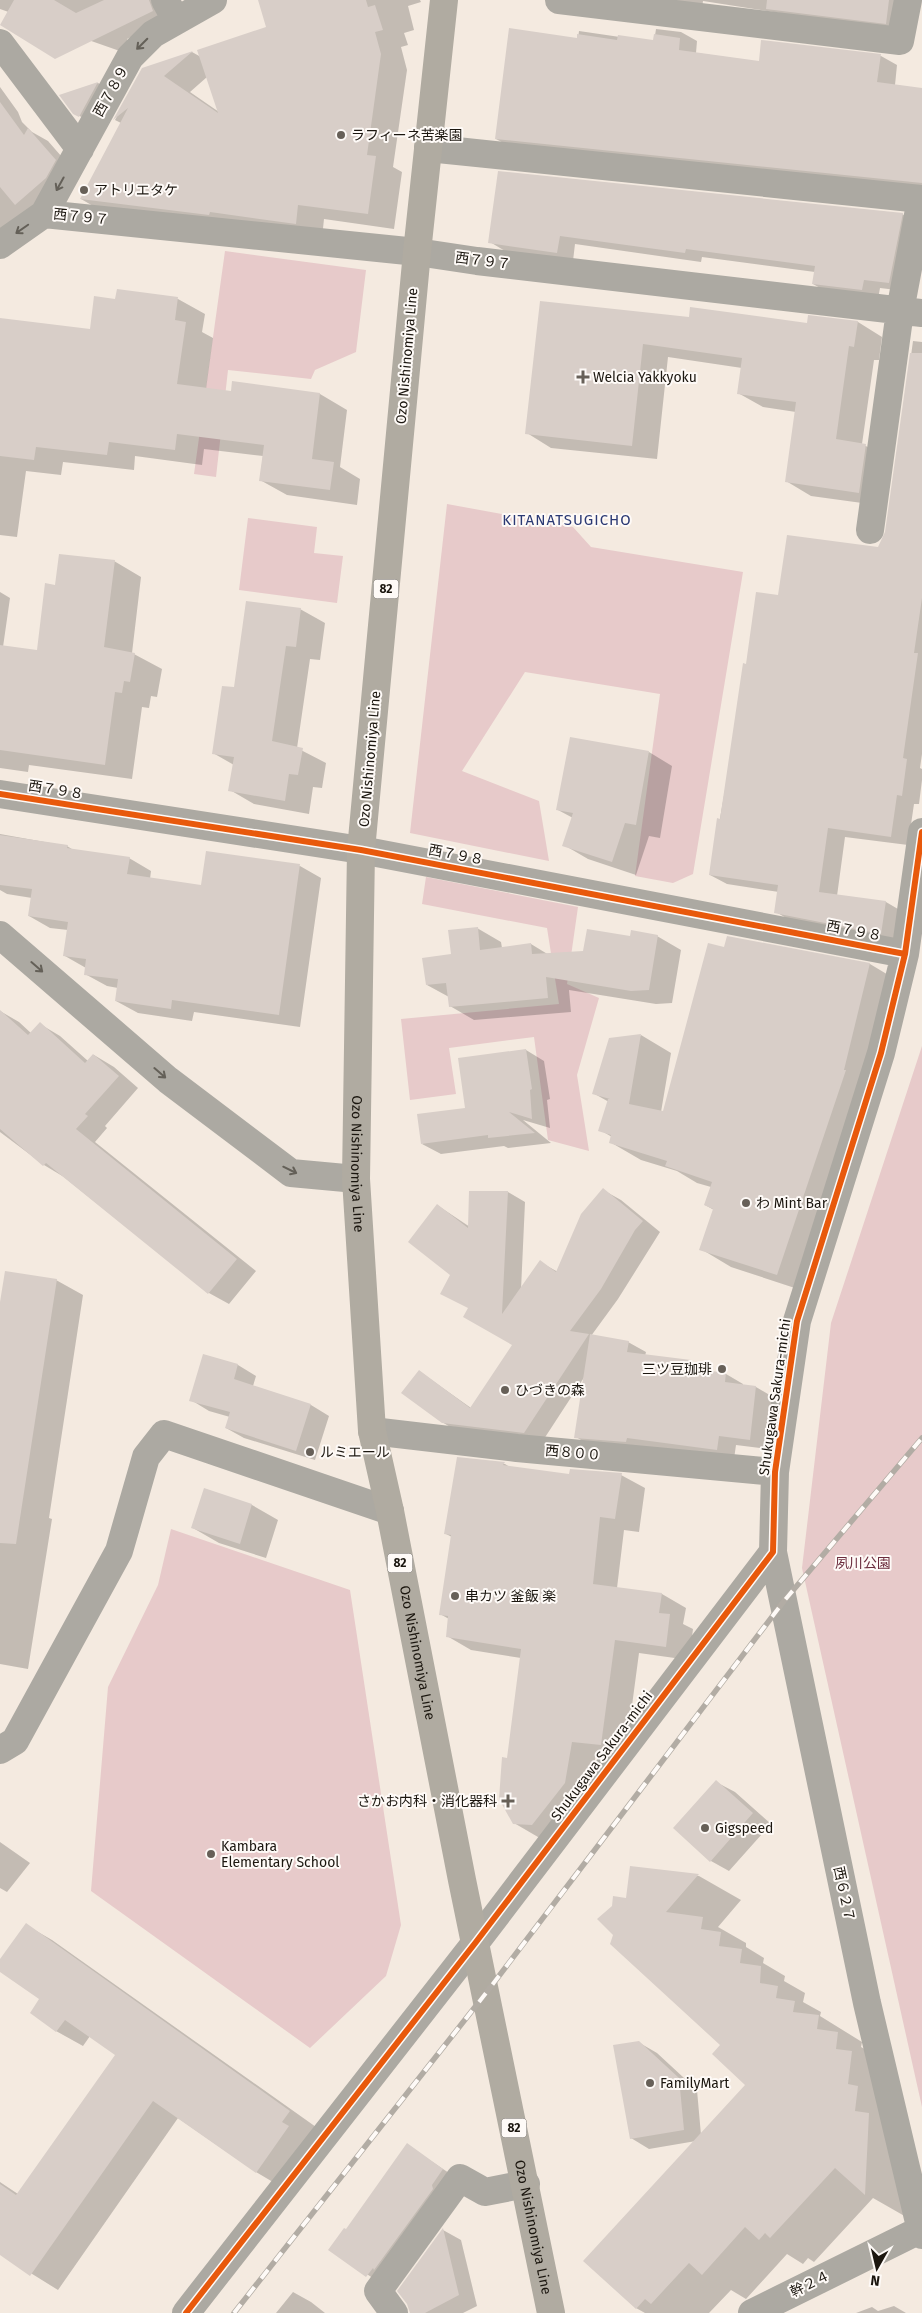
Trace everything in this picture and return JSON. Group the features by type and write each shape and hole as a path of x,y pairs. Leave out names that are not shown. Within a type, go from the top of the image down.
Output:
{"main road":[{"name":"Ozo Nishinomiya Line","path":"444,0 417,252 361,850 356,1180 372,1431 390,1511 551,2313"}],"street":[{"name":"西７８９","path":"44,214 130,57 153,34 171,10 213,0"},
{"path":"559,0 900,41 908,0"},
{"path":"0,44 80,149"},
{"path":"428,148 921,198 911,312 870,530"},
{"path":"0,245 44,214"},
{"name":"西７９７","path":"44,214 417,252 477,261 911,312"},
{"name":"西７９８","path":"0,794 361,850 905,954"},
{"name":"Shukugawa Sakura-michi","path":"186,2313 476,1942 773,1552 775,1472 797,1321 881,1053 905,954 922,832"},
{"path":"0,935 168,1080 291,1173 356,1180"},
{"name":"西８００","path":"372,1431 517,1448 775,1472"},
{"path":"0,1750 15,1741 119,1551 146,1457 164,1434 390,1511"},
{"name":"西６２７","path":"773,1552 867,2003 922,2231"},
{"path":"394,2313 378,2290 460,2178 485,2192 526,2184"},
{"name":"幹２４","path":"752,2313 922,2231"}],"green space":[{"path":"225,251 366,270 356,352 315,370 311,379 228,370 216,477 194,474"},
{"path":"447,504 573,527 591,547 743,572 693,874 673,883 635,876 660,694 525,672 462,771 539,801 549,861 410,833"},
{"path":"248,518 317,527 314,553 343,556 337,603 239,590"},
{"path":"426,877 578,907 567,984 599,998 577,1075 589,1151 548,1140 534,1037 449,1048 456,1094 410,1100 401,1019 559,1004 547,928 422,904"},
{"name":"夙川公園","path":"922,1046 922,2107 802,1568 831,1323"},
{"path":"171,1529 350,1590 401,1925 386,1976 310,2048 91,1891 108,1687 158,1585"}],"building":[{"path":"14,0 54,0 76,13 104,0 149,0 153,11 55,59 0,25"},
{"path":"258,0 366,0 368,7 375,5 383,30 375,32 381,54 367,155 376,156 368,214 298,205 296,224 210,212 209,215 80,199 128,108 113,120 142,68 193,51 164,76 218,113 197,50 266,27"},
{"path":"767,0 889,0 886,24 766,9"},
{"path":"509,28 577,38 577,34 617,40 618,35 653,40 654,34 680,38 679,50 759,61 761,40 881,54 877,82 922,88 922,183 495,139"},
{"path":"98,82 79,117 73,114 59,95"},
{"path":"0,102 24,135 28,128 56,160 46,178 15,205 0,187"},
{"path":"498,171 903,213 889,283 864,280 862,290 812,284 815,266 686,249 685,253 560,236 557,253 488,243"},
{"path":"117,289 178,297 175,320 186,322 177,384 231,391 232,381 320,393 312,459 334,462 330,490 259,481 264,445 177,434 175,450 109,442 107,455 36,447 34,460 0,456 0,318 90,329 94,296 115,299"},
{"path":"540,301 689,317 690,307 807,323 808,315 858,321 854,347 849,346 836,439 866,444 859,493 785,482 796,402 737,394 742,358 643,344 632,446 525,434"},
{"path":"910,353 922,353 922,598 914,653 918,653 903,758 907,759 902,796 897,795 891,837 828,828 819,892 886,901 881,934 774,913 778,885 709,875 717,818 720,819 743,663 746,664 756,592 778,595 787,535 878,547 885,532"},
{"path":"59,554 115,560 104,647 135,653 130,682 124,681 122,693 115,692 105,765 0,750 0,645 37,650 45,583 55,585"},
{"path":"246,601 301,608 296,647 286,646 272,741 303,748 298,775 289,774 285,801 228,791 234,757 212,754 222,686 234,687"},
{"path":"570,737 649,751 636,825 625,823 612,862 562,846 573,813 556,810"},
{"path":"0,835 68,845 67,848 130,857 127,874 201,885 206,851 300,864 279,1015 172,1000 171,1009 115,1001 118,979 84,975 86,959 63,956 68,922 28,916 32,889 0,885"},
{"path":"478,927 480,950 531,943 532,954 583,951 587,929 630,936 631,930 658,935 649,990 631,991 546,977 548,998 449,1007 446,983 426,985 422,958 451,954 448,930"},
{"path":"727,936 870,963 844,1070 846,1070 777,1275 699,1250 713,1209 704,1205 712,1182 665,1166 667,1161 609,1143 611,1135 598,1131 608,1099 610,1099 592,1094 609,1038 641,1034 629,1104 663,1111 708,943 724,947"},
{"path":"0,1010 28,1035 40,1022 85,1063 93,1054 119,1076 85,1114 88,1116 76,1129 237,1259 208,1294 46,1163 43,1166 0,1129"},
{"path":"526,1049 532,1089 530,1090 532,1119 509,1112 535,1133 488,1138 488,1135 421,1144 417,1114 465,1108 458,1058"},
{"path":"603,1188 643,1221 635,1230 601,1289 570,1331 589,1334 524,1433 442,1423 401,1393 419,1370 470,1408 512,1345 463,1317 468,1308 440,1294 450,1275 408,1242 437,1204 468,1228 469,1191 508,1191 502,1314 540,1260 556,1272 581,1214"},
{"path":"5,1271 57,1279 16,1544 0,1543 0,1302"},
{"path":"590,1334 629,1341 627,1352 691,1360 690,1368 726,1373 725,1382 756,1386 750,1440 719,1436 717,1450 627,1438 626,1442 574,1438"},
{"path":"203,1354 238,1364 234,1379 311,1404 296,1451 225,1428 230,1412 189,1401"},
{"path":"457,1457 505,1462 503,1465 569,1474 570,1469 622,1473 615,1519 600,1517 593,1584 662,1593 659,1613 670,1614 666,1647 615,1640 601,1745 572,1742 565,1783 532,1825 513,1824 499,1799 502,1757 507,1758 521,1649 446,1637 448,1616 439,1615 451,1535 444,1534"},
{"path":"204,1488 252,1504 240,1544 191,1528"},
{"path":"716,1780 753,1813 710,1862 673,1828"},
{"path":"630,1866 699,1874 666,1912 703,1917 701,1929 721,1932 719,1946 742,1949 740,1963 761,1966 760,1983 778,1986 776,1998 795,2001 793,2012 819,2015 817,2029 838,2032 836,2049 852,2051 848,2084 858,2086 855,2111 869,2113 865,2195 835,2168 770,2238 765,2233 759,2240 745,2227 702,2275 689,2263 651,2304 645,2299 636,2309 583,2261 745,2085 712,2054 720,2045 610,1944 613,1935 597,1919 612,1906 613,1896 626,1898"},
{"path":"26,1923 290,2111 282,2122 289,2126 256,2173 153,2101 30,2276 0,2255 0,2184 16,2195 115,2055 65,2020 56,2032 30,2013 39,1999 0,1972 0,1959"},
{"path":"639,2041 679,2078 684,2130 630,2139 613,2045"},
{"path":"407,2143 443,2169 432,2185 433,2189 374,2270 373,2268 366,2277 328,2250 344,2228 346,2229"},
{"path":"443,2228 459,2295 425,2313 410,2313 407,2304 397,2291"}],"railway":[{"path":"234,2313 486,1993 784,1601 922,1438"}],"cycle path":[{"path":"0,794 361,850 905,954"},
{"path":"186,2313 476,1942 773,1552 775,1472 797,1321 881,1053 905,954 922,832"}],"place":[{"name":"ラフィーネ苦楽園","path":"341,135"},
{"name":"アトリエタケ","path":"84,190"},
{"name":"Welcia Yakkyoku","path":"583,377"},
{"name":"わ Mint Bar","path":"746,1203"},
{"name":"三ツ豆珈琲","path":"722,1369"},
{"name":"ひづきの森","path":"505,1390"},
{"name":"ルミエール","path":"310,1452"},
{"name":"串カツ 釜飯 楽","path":"455,1596"},
{"name":"さかお内科・消化器科","path":"508,1801"},
{"name":"Gigspeed","path":"705,1828"},
{"name":"Kambara Elementary School","path":"211,1854"},
{"name":"FamilyMart","path":"650,2083"}],"district":[{"name":"KITANATSUGICHO","path":"567,520"}]}
